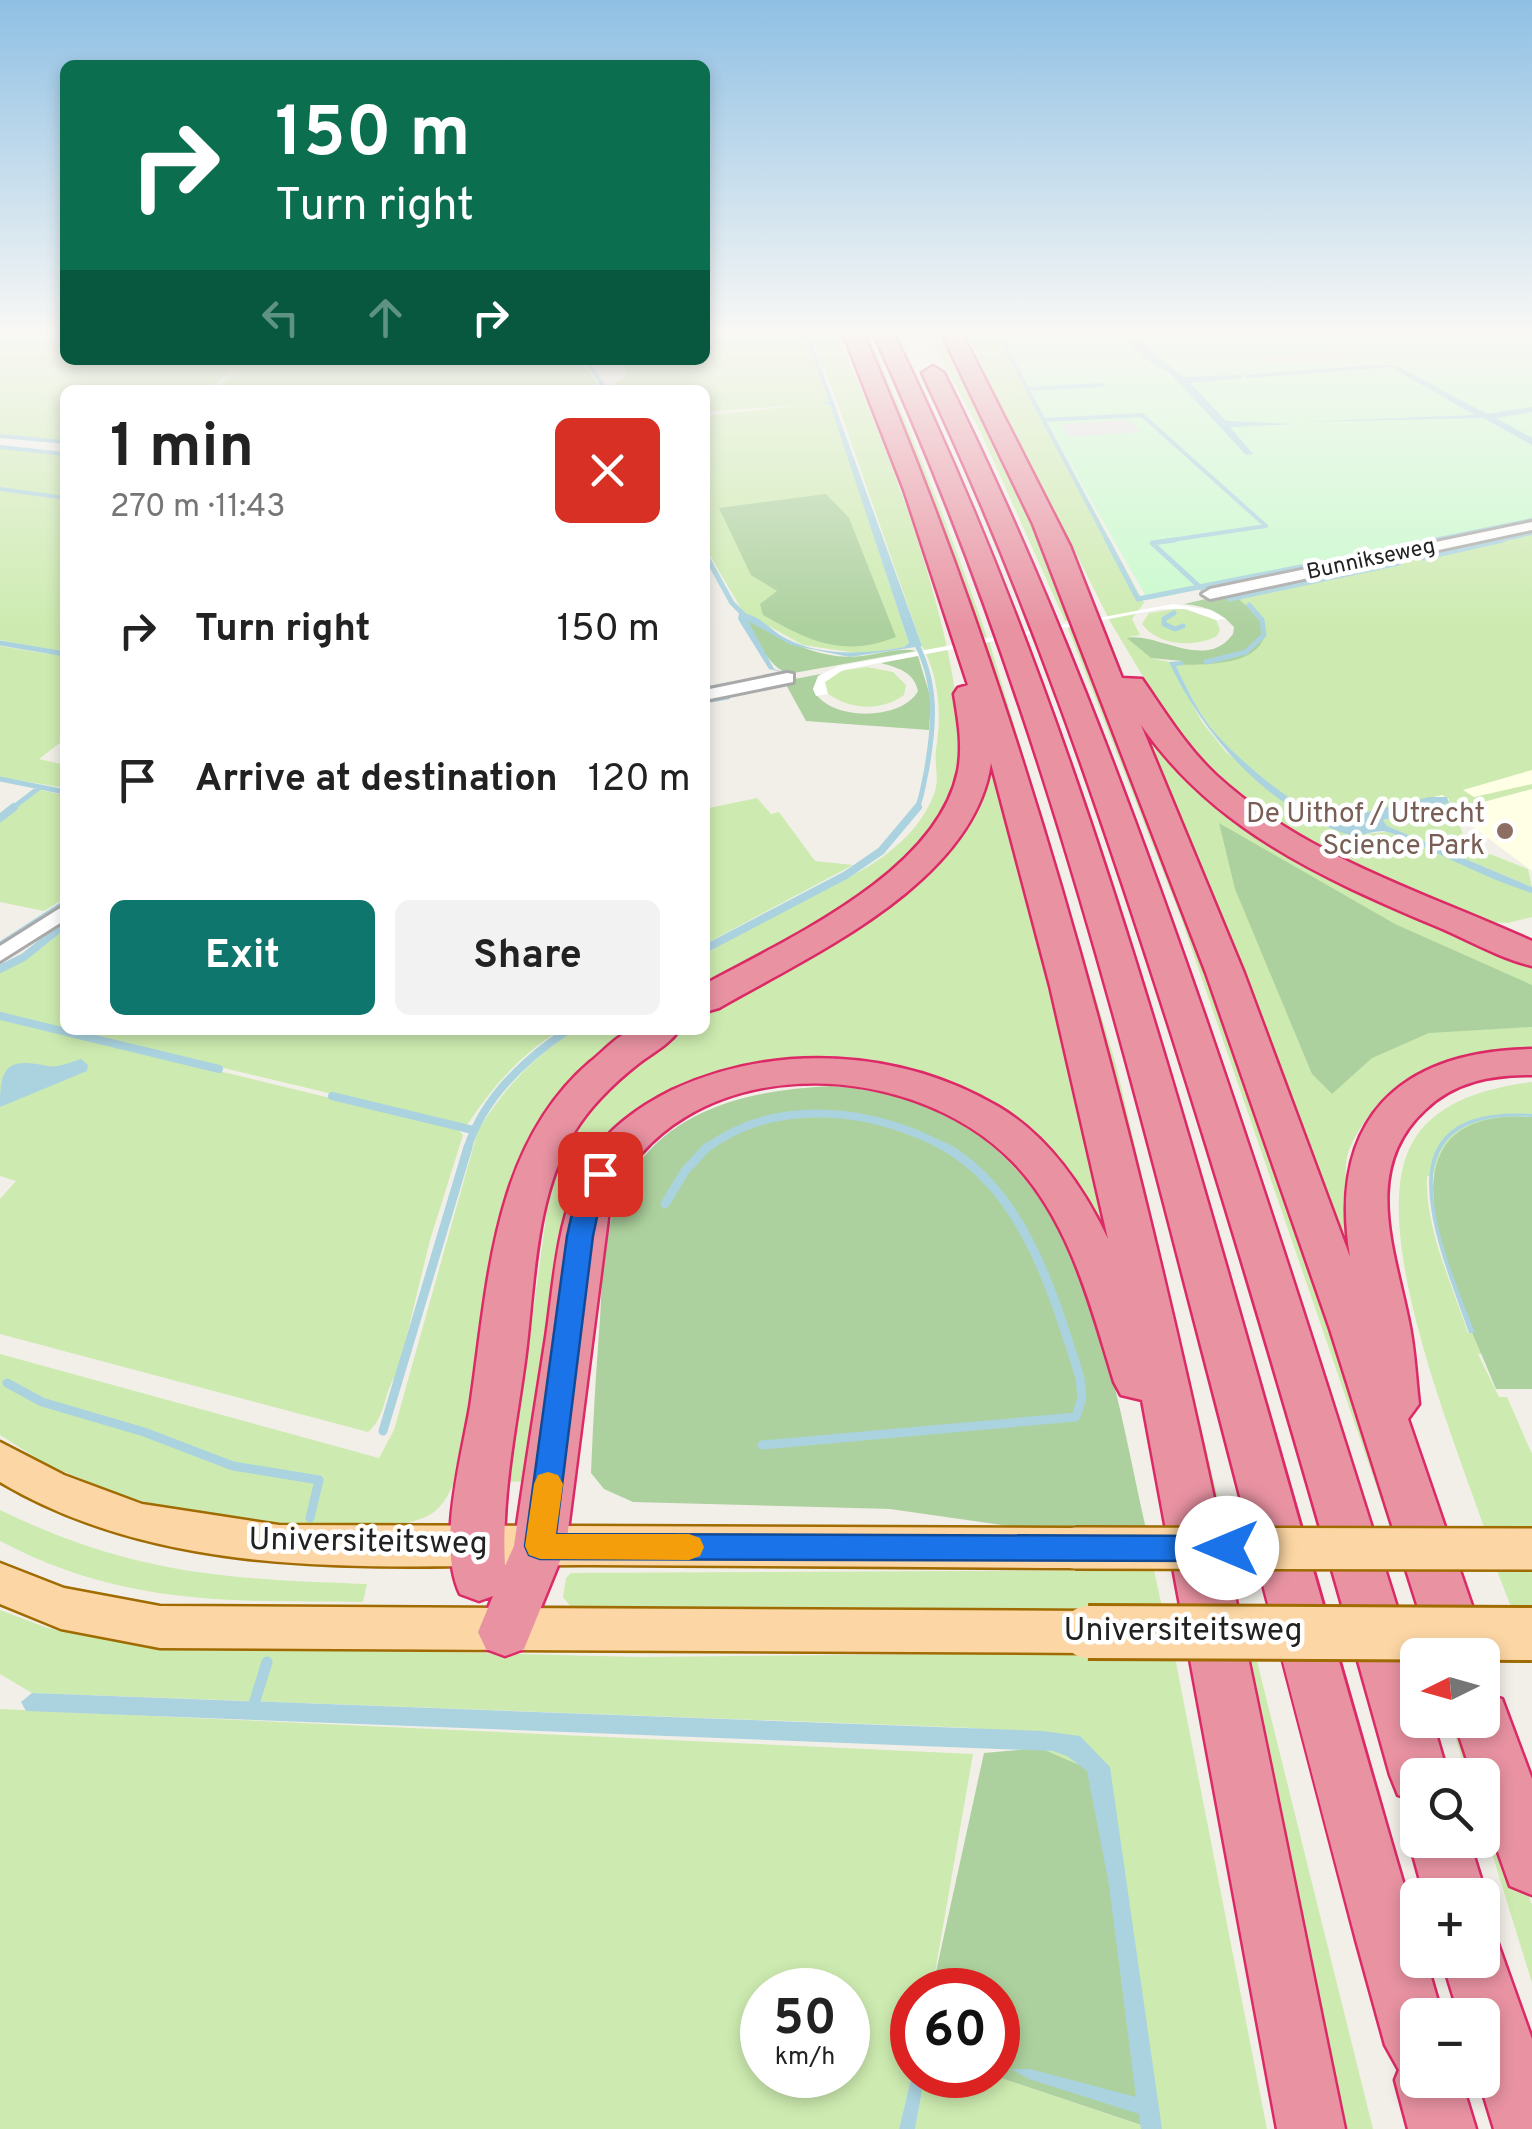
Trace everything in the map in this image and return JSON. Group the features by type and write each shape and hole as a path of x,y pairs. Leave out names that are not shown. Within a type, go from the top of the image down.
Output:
{"highway":[{"path":"894,429 954,588 1014,777 1118,1177 1311,2129"},
{"path":"928,429 995,592 1125,981 1405,1998"},
{"path":"957,429 1023,571 1122,830 1321,1438 1415,1758"},
{"path":"999,429 1130,684 1180,757 1208,785 1244,815 1291,843 1532,954"},
{"path":"1046,525 1218,954 1342,1296 1455,1638"},
{"path":"710,997 862,907 929,854 953,824 974,774 975,753 974,718 954,588"},
{"path":"477,1562 517,1250 534,1172 551,1136 582,1094 612,1062 652,1035"},
{"path":"1402,1476 1388,1330 1370,1252 1366,1188 1376,1141 1412,1098 1437,1080 1498,1064 1532,1062"},
{"path":"506,1632 540,1546 580,1236 600,1174 622,1145 649,1123 704,1092 790,1072 835,1070 917,1084 961,1100 1025,1149 1057,1186 1096,1258 1209,1612"},
{"path":"1489,1738 1532,1864"},
{"path":"1480,1978 1528,2129"},
{"path":"1433,2098 1442,2129"}],"main road":[{"name":"Universiteitsweg","path":"0,1460 90,1506 180,1532 477,1562 540,1546 1532,1548"},
{"path":"477,1562 506,1632"},
{"name":"Universiteitsweg","path":"0,1583 61,1608 160,1627 506,1632 1532,1634"}],"street":[{"name":"Bunnikseweg","path":"1210,594 1532,526"},
{"path":"710,694 787,678"},
{"path":"0,956 60,914"}],"shaded area":[{"path":"1064,429 1141,432 1068,437"},
{"name":"De Uithof / Utrecht Science Park","path":"1532,762 1532,871 1425,791"}],"green space":[{"path":"0,429 60,429 60,440 0,434"},
{"path":"710,429 838,429 909,643 863,654 803,645 743,612 710,556"},
{"path":"847,429 877,429 903,498 946,641 957,708 959,764 947,807 901,863 838,909 710,982 710,951 871,865 908,835 923,816 936,788 939,709 932,670"},
{"path":"896,429 908,429 945,521 987,637 978,639"},
{"path":"988,429 1077,619 1065,621 980,431"},
{"path":"1013,429 1050,429 1144,603 1132,619 1140,635 1129,637 1151,658 1169,662 1202,722 1226,752 1283,799 1361,834 1388,832 1532,893 1532,917 1508,923 1479,921 1379,877 1271,821 1205,768 1165,714 1110,621"},
{"path":"1050,429 1532,429 1532,521 1148,600"},
{"path":"0,448 60,454 60,743 39,759 60,764 60,787 0,777 0,646 48,654 57,651 0,640"},
{"path":"826,494 849,518 896,637 859,646 827,644 763,615 760,604 777,591 751,575 719,508"},
{"path":"1532,528 1532,770 1463,790 1474,797 1532,784 1532,789 1454,810 1467,845 1528,869 1532,887 1387,826 1383,820 1448,803 1449,799 1442,795 1339,819 1289,798 1235,754 1211,728 1175,665 1231,661 1256,614 1232,593"},
{"path":"1232,593 1256,614 1266,630 1262,642 1242,658 1215,664 1175,665 1182,661 1151,658 1127,638 1196,650 1222,645 1233,634 1234,627 1211,610 1184,604"},
{"path":"1181,608 1216,620 1220,630 1217,636 1177,643 1157,637 1142,624 1149,613"},
{"path":"752,620 791,642 833,655 916,651 788,674 764,652 747,621"},
{"path":"1081,626 1153,811 1404,1529 1391,1529 1180,915 1068,628"},
{"path":"989,641 1116,1065 1225,1529 1213,1529 979,643"},
{"path":"918,656 931,699 929,730 806,721 784,681 821,674 813,689 821,700 849,712 882,712 910,701 918,691 909,675 881,663"},
{"path":"867,667 893,672 906,685 904,695 885,704 865,707 826,692 825,682 840,671"},
{"path":"1139,716 1201,789 1532,963 1532,1049 1465,1055 1425,1069 1389,1093 1358,1132 1346,1169 1353,1273 1240,962"},
{"path":"983,734 1032,911 1127,1298 1105,1237 1074,1180 1049,1151 988,1102 915,1069 876,1060 792,1060 625,1122 532,1481 510,1482 549,1195 556,1157 576,1119 664,1035 710,1035 710,1005 931,862"},
{"path":"40,790 60,794 60,901 44,911 0,902 0,821"},
{"path":"757,798 771,814 779,812 815,861 853,865 710,941 710,808"},
{"path":"1219,823 1395,924 1532,985 1532,1027 1429,1033 1372,1058 1332,1094 1312,1074 1235,889"},
{"path":"60,931 60,1029 0,1015 0,971 52,940"},
{"path":"0,1018 458,1129 463,1135 430,1240 398,1372 379,1419 368,1432 0,1334 0,1199 16,1181 0,1176"},
{"path":"84,1035 553,1035 508,1072 467,1125"},
{"path":"567,1035 624,1035 566,1086 527,1147 503,1216 460,1466 447,1497 434,1512 412,1522 343,1528 260,1522 187,1511 137,1500 67,1473 0,1435 0,1354 379,1458 394,1430 478,1130 520,1075"},
{"path":"1532,1082 1532,1114 1524,1114 1427,1177 1435,1236 1468,1333 1475,1333 1482,1354 1478,1354 1499,1397 1507,1397 1532,1454 1532,1530 1485,1530 1420,1337 1400,1231 1400,1184 1410,1147 1446,1108 1479,1093"},
{"path":"830,1086 913,1101 978,1135 1027,1182 1064,1241 1092,1308 1113,1381 1146,1529 1016,1527 890,1509 633,1502 604,1489 591,1473 604,1257 611,1220 625,1185 645,1156 668,1133 696,1116 759,1094"},
{"path":"1532,1117 1532,1389 1496,1389 1446,1262 1435,1217 1434,1176 1447,1143 1479,1122"},
{"path":"0,1510 93,1548 179,1569 367,1584 363,1602 222,1599 134,1589 90,1578 0,1541"},
{"path":"1496,1568 1532,1568 1532,1612 1513,1612"},
{"path":"1154,1570 1163,1612 576,1613 563,1597 566,1578 571,1573"},
{"path":"0,1610 48,1628 141,1645 640,1657 1174,1652 1267,2129 915,2129 921,2098 1020,2098 1020,2084 1146,2127 1096,1787 974,1728 32,1693 0,1674"},
{"path":"1242,1653 1255,1653 1373,2129 1346,2129"},
{"path":"0,1709 973,1754 936,1968 890,1968 890,2098 906,2098 899,2129 0,2129"},
{"path":"1456,1738 1473,1738 1480,1758 1462,1758"},
{"path":"1040,1748 1086,1768 1096,1787 1147,2127 1020,2084 1020,1968 937,1968 984,1753"},
{"path":"1500,1814 1532,1905 1532,1983 1500,1878 1493,1858 1500,1858"}],"water":[{"path":"838,429 844,429 922,646 850,657 791,645 748,621 774,669 786,673 769,669 738,619 739,613 752,616 787,639 815,649 859,652 904,647 909,643"},
{"path":"1222,429 1232,429 1253,454 1246,455"},
{"path":"1504,429 1516,429 1532,438 1532,445"},
{"path":"1182,661 1184,665 1176,666 1211,728 1235,754 1289,798 1339,819 1429,797 1447,797 1449,803 1383,820 1387,826 1532,887 1532,893 1391,833 1346,834 1290,806 1264,787 1219,742 1183,689 1169,662"},
{"path":"81,1059 88,1065 87,1071 0,1107 4,1074 14,1064 56,1066"},
{"path":"1532,1114 1483,1120 1453,1135 1437,1159 1433,1190 1438,1225 1475,1333 1469,1333 1434,1222 1429,1187 1434,1156 1450,1132 1482,1117"},
{"path":"32,1693 1042,1731 1080,1736 1110,1767 1162,2129 1141,2129 1139,2114 1020,2074 1020,2069 1030,2069 1136,2097 1109,1885 1087,1771 1067,1756 1053,1751 26,1711 21,1702"},
{"path":"906,2098 921,2098 915,2129 899,2129"}],"pier":[{"path":"1173,604 1211,610 1226,619 1216,620 1187,609 1161,609 843,670 825,682 828,694 816,696 813,689 818,676 839,666"}],"waterway":[{"path":"1048,429 1108,542"},
{"path":"1158,429 1266,526 1158,542"},
{"path":"0,436 60,442"},
{"path":"0,447 60,453"},
{"path":"0,489 60,497"},
{"path":"1424,542 1532,520"},
{"path":"1492,542 1532,533"},
{"path":"1107,540 1138,599 1200,587"},
{"path":"1175,540 1152,543 1200,587"},
{"path":"1351,557 1436,540"},
{"path":"1423,558 1503,540"},
{"path":"1200,587 1326,562"},
{"path":"710,563 732,603 745,616"},
{"path":"1230,599 1399,563"},
{"path":"1206,662 1246,652 1264,635 1262,620 1249,605"},
{"path":"1174,613 1164,619 1164,624 1175,629 1183,626"},
{"path":"913,637 927,670 932,703 929,755 916,809"},
{"path":"0,643 60,653"},
{"path":"710,688 728,685"},
{"path":"710,700 728,697"},
{"path":"0,779 40,787"},
{"path":"10,810 40,787"},
{"path":"40,787 60,791"},
{"path":"0,818 14,807"},
{"path":"710,946 846,875 881,851 916,809"},
{"path":"0,946 60,907"},
{"path":"0,969 24,957 60,928"},
{"path":"0,1016 60,1031"},
{"path":"79,1035 219,1069"},
{"path":"468,1149 494,1097 536,1054 561,1035"},
{"path":"332,1096 473,1130"},
{"path":"705,1150 732,1132 762,1121 826,1114 890,1125 948,1149"},
{"path":"383,1431 468,1149"},
{"path":"762,1445 1076,1417 1082,1398 1080,1378 1033,1249 996,1191 973,1166 948,1149"},
{"path":"665,1204 685,1171 705,1150"},
{"path":"7,1383 42,1402 144,1432 233,1466 319,1480 310,1518"},
{"path":"252,1710 267,1662"}],"slow traffic":[{"path":"548,1484 540,1546 689,1547"}],"place":[{"name":"De Uithof / Utrecht Science Park","path":"1505,831"}],"route":[{"path":"600,1174 580,1236 540,1546 1227,1548"}]}
